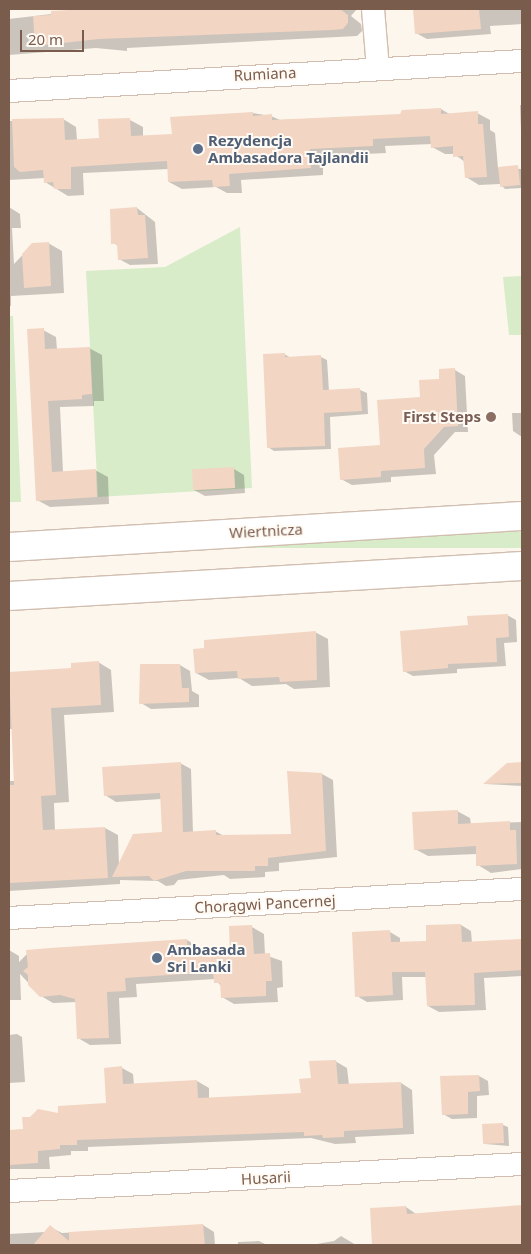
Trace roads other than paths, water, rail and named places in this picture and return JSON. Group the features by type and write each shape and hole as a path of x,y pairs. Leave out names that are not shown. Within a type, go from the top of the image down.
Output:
{"main road":[{"name":"Wiertnicza","path":"9,547 522,516"},
{"path":"9,596 522,566"}],"street":[{"path":"373,9 378,68"},
{"name":"Rumiana","path":"9,91 522,61"},
{"name":"Chorągwi Pancernej","path":"9,918 522,890"},
{"name":"Husarii","path":"9,1191 522,1164"}],"place":[{"name":"Rezydencja Ambasadora Tajlandii","path":"198,149"},
{"name":"First Steps","path":"491,417"},
{"name":"Ambasada Sri Lanki","path":"157,958"}]}
